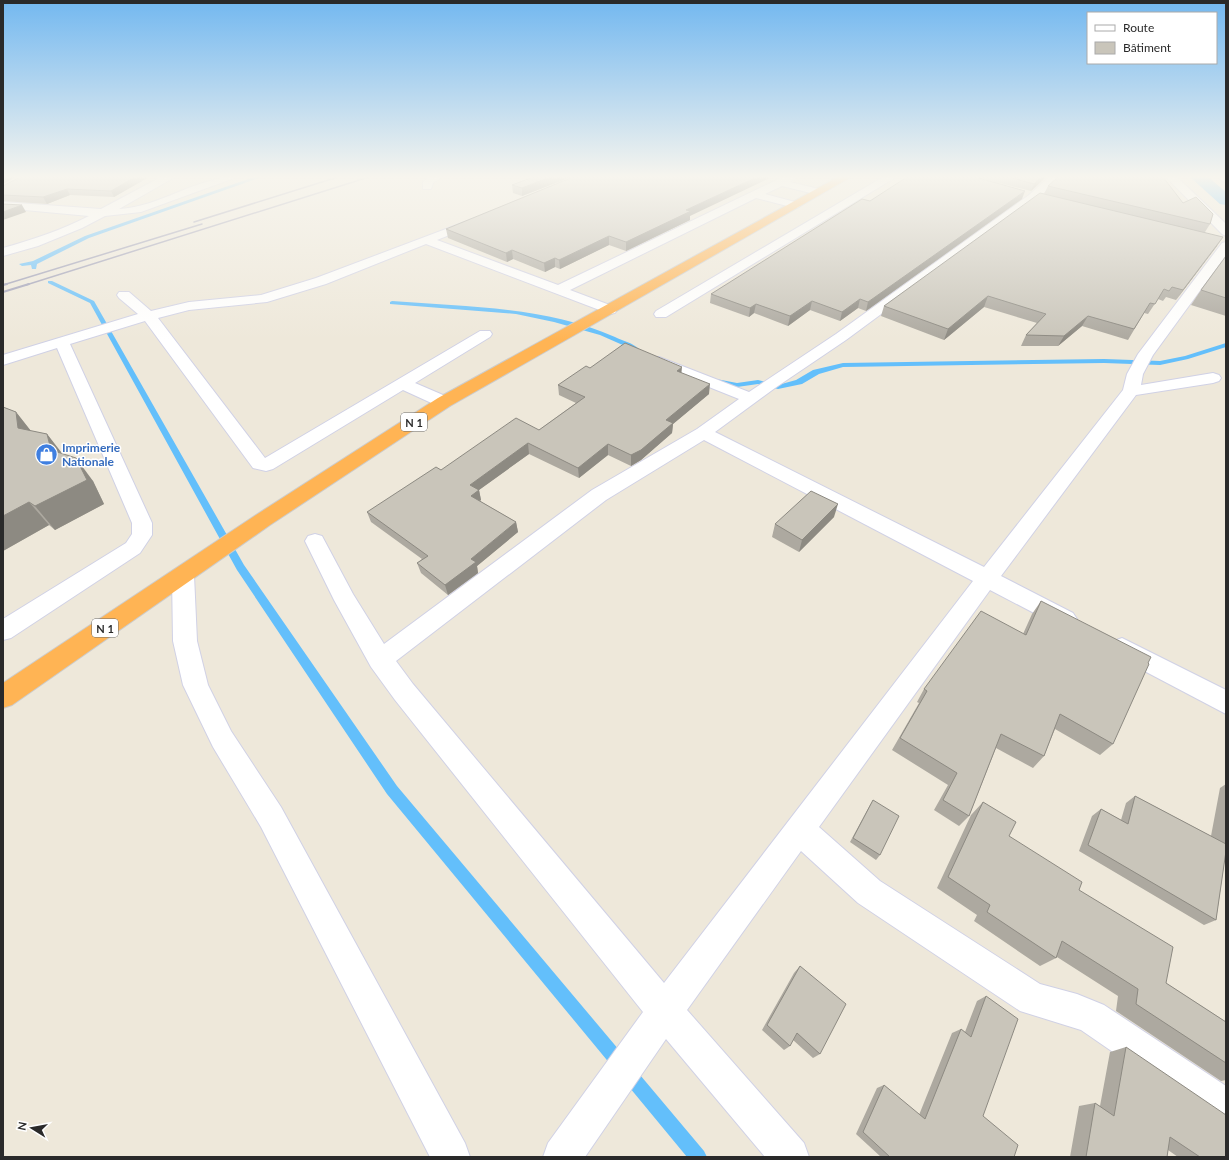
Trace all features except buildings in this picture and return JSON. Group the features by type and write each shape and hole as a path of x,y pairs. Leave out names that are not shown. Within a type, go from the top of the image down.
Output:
{"highway":[{"name":"N 1","path":"3,697 263,520 444,402 750,231"}],"street":[{"path":"3,252 34,243 65,231"},
{"path":"3,360 125,322 189,306 262,299 321,281 448,231"},
{"path":"559,290 681,231"},
{"path":"661,314 801,231"},
{"path":"380,660 599,495 703,433 841,337 985,231"},
{"path":"426,240 610,310"},
{"path":"1214,240 1226,243"},
{"path":"562,1157 665,1011 801,831 1138,373 1226,246"},
{"path":"124,295 149,316 262,464 266,465 485,334"},
{"path":"3,631 133,548 142,535 142,523 62,342"},
{"path":"640,354 732,392 752,398"},
{"path":"1138,373 1213,378"},
{"path":"402,383 444,402"},
{"path":"703,433 820,491 1086,629"},
{"path":"315,541 346,603 380,660 409,698 665,1011 790,1157"},
{"path":"194,567 185,641 196,685 222,739 271,817 451,1157"},
{"path":"1107,640 1226,703"},
{"path":"801,831 869,892 1032,999 1075,1010 1092,1017 1226,1108"}],"waterway":[{"path":"34,263 87,237 104,231"},
{"path":"22,264 34,263"},
{"path":"34,263 34,268"},
{"path":"50,282 92,302 240,567 392,790 698,1157"},
{"path":"392,303 516,312 555,320 602,334 636,349"},
{"path":"711,380 737,385 758,382 778,387 799,382 816,372 843,365 1104,361 1160,363 1186,358 1226,345"}],"railway":[{"path":"7,284 3,285 179,231"},
{"path":"26,285 197,231"},
{"path":"3,292 29,284"}],"place":[{"name":"Imprimerie Nationale","path":"47,454"}]}
